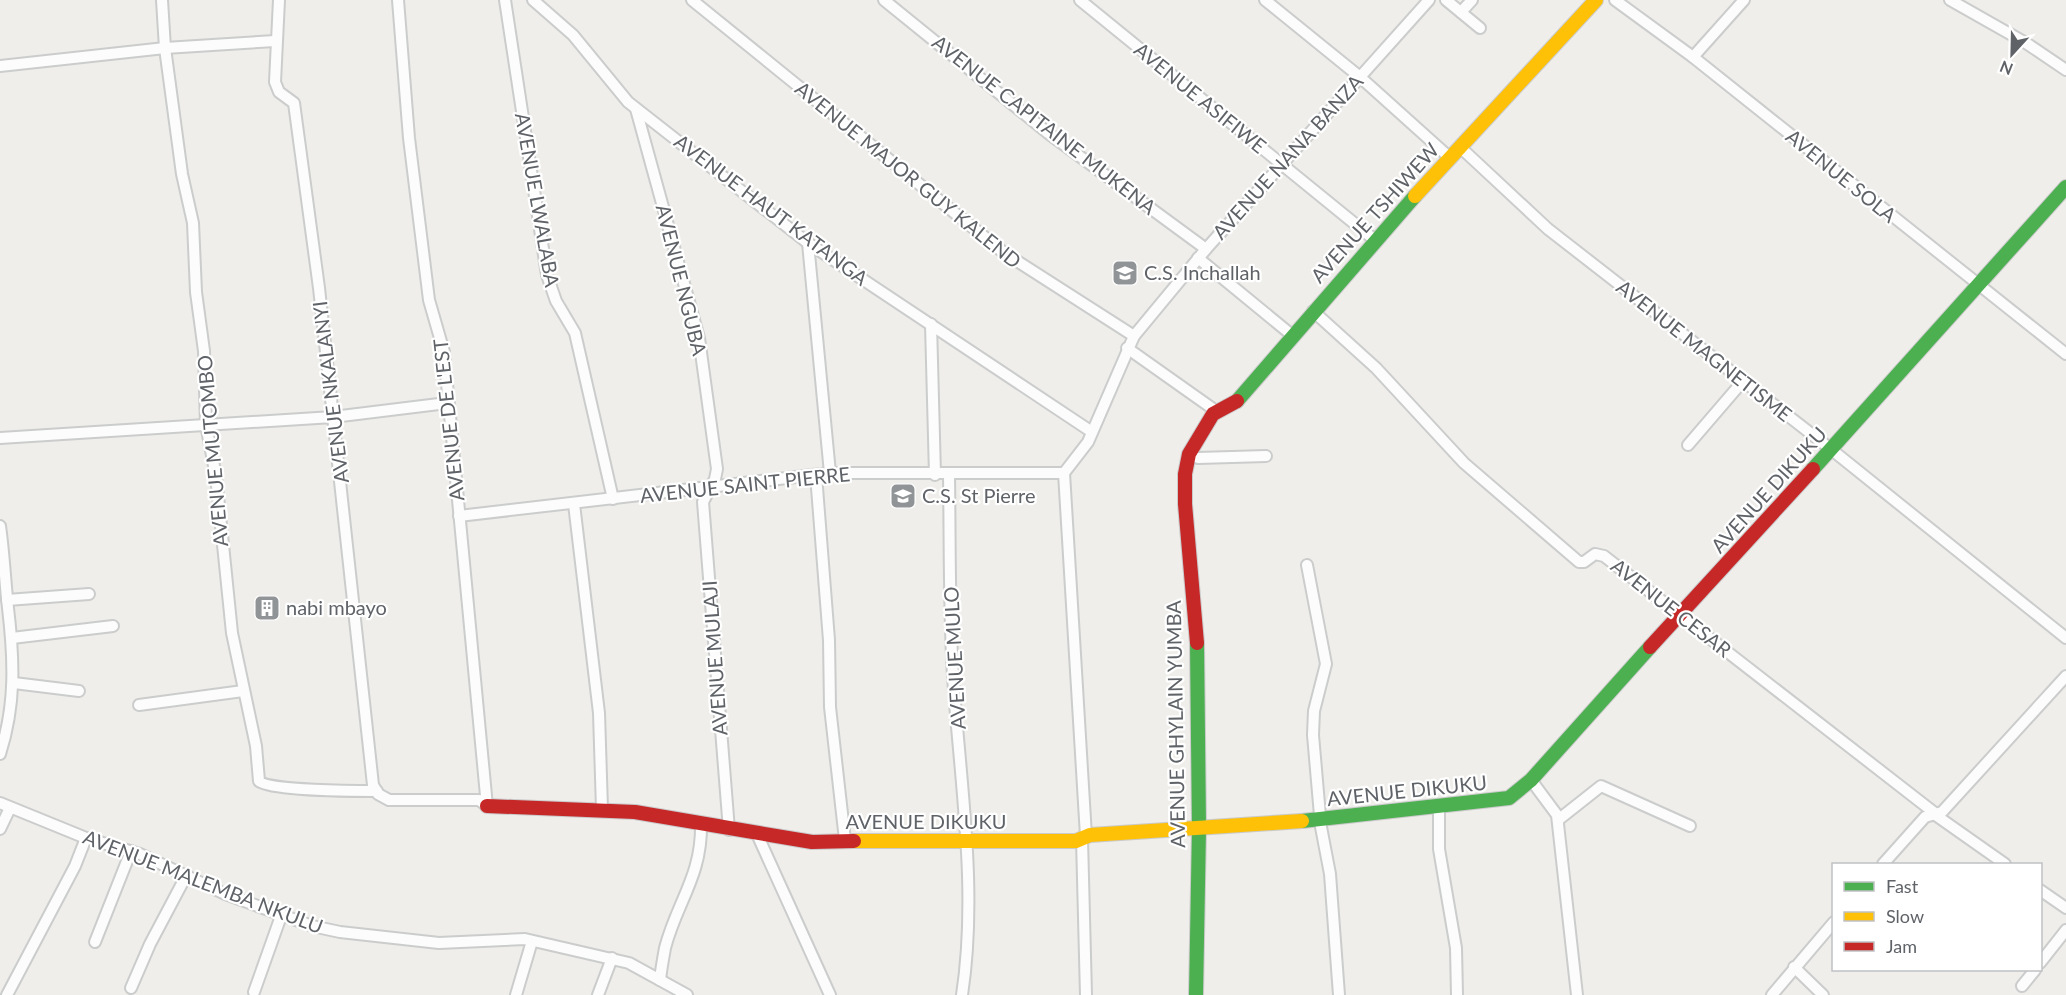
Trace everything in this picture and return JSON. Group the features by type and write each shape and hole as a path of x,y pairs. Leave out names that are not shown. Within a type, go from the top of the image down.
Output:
{"street":[{"name":"AVENUE MUTOMBO","path":"162,0 165,48 182,174 193,223 197,303 204,351 206,425 216,476 232,633 262,785 283,789 377,791"},
{"name":"AVENUE NKALANYI","path":"279,0 275,41 276,86 281,94 294,103 319,288 373,783 377,791"},
{"name":"AVENUE DE L'EST","path":"398,0 409,138 429,300 444,352 447,403 487,806"},
{"name":"AVENUE LWALABA","path":"505,0 547,274 556,301 575,333 613,498"},
{"name":"AVENUE HAUT KATANGA","path":"533,0 573,35 621,96 808,243 1092,432"},
{"name":"AVENUE MAJOR GUY KALEND","path":"692,0 1003,252 1134,336"},
{"name":"AVENUE CAPITAINE MUKENA","path":"884,0 1048,133 1206,249"},
{"name":"AVENUE ASIFIWE","path":"1080,0 1376,241"},
{"path":"1265,0 1359,77 1449,157"},
{"name":"AVENUE NANA BANZA","path":"1064,473 1079,456 1092,432 1134,336 1198,258 1429,0"},
{"path":"1446,0 1480,28"},
{"path":"1461,12 1472,0"},
{"name":"AVENUE TSHIWEW","path":"1189,454 1216,411 1237,401 1449,157 1596,0"},
{"name":"AVENUE SOLA","path":"1615,0 1693,57 2066,354"},
{"path":"1693,57 1744,0"},
{"path":"1950,0 2026,43 2066,70"},
{"path":"0,66 165,48 275,41"},
{"name":"AVENUE NGUBA","path":"636,109 699,338 717,470 710,486"},
{"name":"AVENUE MAGNETISME","path":"1460,147 1548,229 1832,450 2066,638"},
{"name":"AVENUE DIKUKU","path":"487,806 602,809 654,814 729,830 812,842 966,841 1084,837 1320,820 1509,798 1531,780 1832,450 2066,187"},
{"path":"808,243 830,474"},
{"path":"1198,258 1293,336"},
{"name":"AVENUE CESAR","path":"1313,311 1381,374 1464,463 1579,562 1584,562 1595,554 1602,555 1935,814 2004,863"},
{"path":"931,324 935,475"},
{"path":"1127,348 1216,411"},
{"path":"1688,445 1743,381"},
{"path":"0,438 333,417 447,403"},
{"path":"1189,454 1198,458 1266,456"},
{"name":"AVENUE GHYLAIN YUMBA","path":"1189,454 1185,474 1185,504 1198,637 1199,828 1196,995"},
{"path":"1064,473 1084,837 1086,995"},
{"name":"AVENUE SAINT PIERRE","path":"459,516 830,474 1064,473"},
{"path":"816,475 829,640 830,707 845,840"},
{"name":"AVENUE MULO","path":"949,475 953,674 969,900 962,995"},
{"name":"AVENUE MULAJI","path":"710,486 703,502 729,830"},
{"path":"574,504 599,712 602,809"},
{"path":"0,526 12,638 14,683 10,720 0,754"},
{"path":"1307,565 1326,664 1316,700 1313,728 1320,820 1330,874 1339,995"},
{"path":"7,600 88,594"},
{"path":"12,638 113,627"},
{"path":"1884,863 1926,817 1942,812 2066,676"},
{"path":"14,683 79,691"},
{"path":"139,705 243,691"},
{"path":"1531,780 1554,808 1558,820 1577,995"},
{"path":"1558,820 1601,786 1690,826"},
{"path":"377,791 389,801 479,800 487,806"},
{"path":"0,829 5,805"},
{"name":"AVENUE MALEMBA NKULU","path":"5,805 86,838 131,851 280,915 340,932 439,943 532,940 629,963 683,994"},
{"path":"1439,806 1440,849 1456,948 1457,995"},
{"path":"660,980 666,947 695,875 700,853 701,824"},
{"path":"757,834 830,995"},
{"path":"7,995 70,875 86,838"},
{"path":"95,942 131,851"},
{"path":"130,988 186,876"},
{"path":"2042,891 2066,908"},
{"path":"254,992 280,915"},
{"path":"1773,995 1832,923"},
{"path":"2042,960 2066,930"},
{"path":"516,995 532,940"},
{"path":"598,995 612,958"},
{"path":"1794,967 1823,995"},
{"path":"2022,986 2033,971"}],"traffic: fast":[{"path":"1813,469 2066,187"},
{"path":"1237,401 1415,196"},
{"path":"1196,995 1199,828 1197,643"},
{"path":"1302,821 1509,798 1531,780 1650,647"}],"traffic: slow":[{"path":"1415,196 1596,0"},
{"path":"854,841 1076,841 1090,835 1302,821"}],"traffic: jam":[{"path":"1197,643 1185,504 1185,474 1189,454 1213,414 1237,401"},
{"path":"1650,647 1813,469"},
{"path":"487,806 635,812 812,842 854,841"}],"place":[{"name":"C.S. Inchallah","path":"1125,273"},
{"name":"C.S. St Pierre","path":"903,496"},
{"name":"nabi mbayo","path":"267,608"}]}
